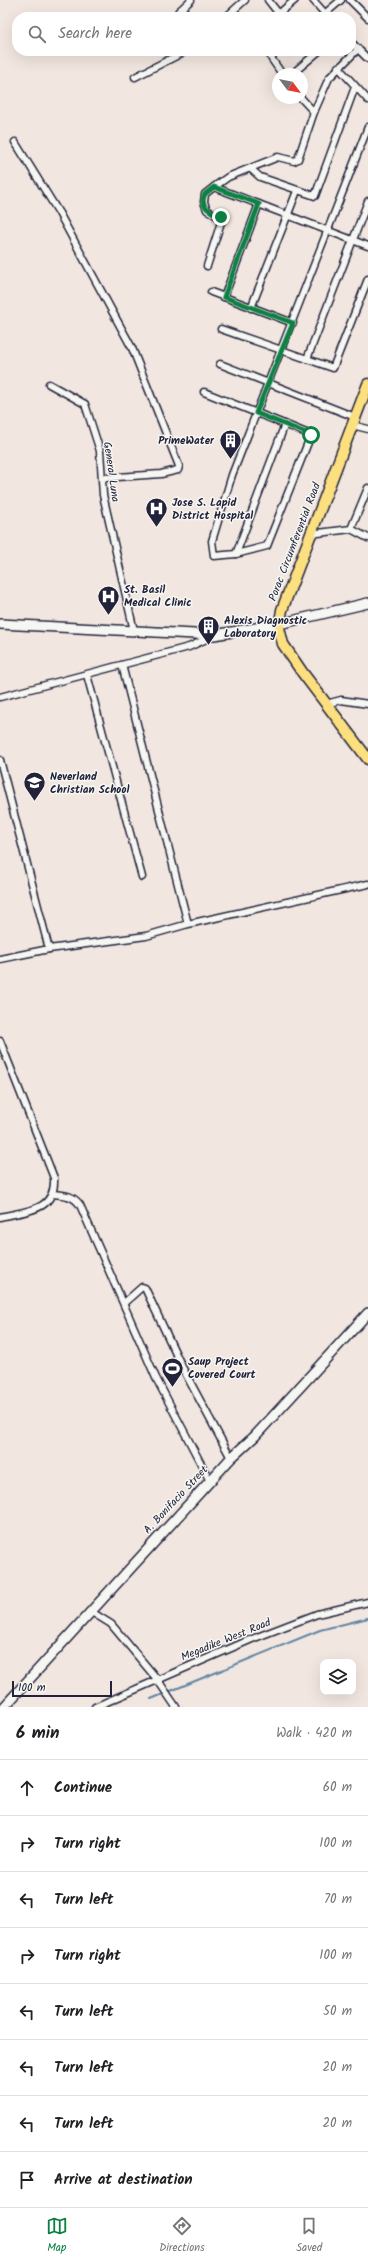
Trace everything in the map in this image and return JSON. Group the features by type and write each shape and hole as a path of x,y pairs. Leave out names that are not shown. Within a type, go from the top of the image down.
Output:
{"main road":[{"name":"Porac Circumferential Road","path":"368,384 310,534 282,610 279,624 283,644 368,759"}],"street":[{"path":"178,12 191,0"},
{"path":"232,12 245,0"},
{"path":"268,0 275,12"},
{"path":"281,12 295,0"},
{"path":"313,0 322,12"},
{"path":"329,12 341,0"},
{"path":"350,0 368,18"},
{"path":"358,49 368,59"},
{"path":"135,76 176,56"},
{"path":"272,56 271,58 278,68"},
{"path":"299,68 313,56"},
{"path":"207,266 222,219 208,210 204,202 205,194 228,177 278,157 294,161 298,159 314,112 329,78 350,56"},
{"path":"338,67 368,100"},
{"path":"251,169 260,177 297,191 313,196 315,195 355,87"},
{"path":"307,104 314,112"},
{"path":"204,392 256,413 285,424 311,435 267,546 236,554 214,556 212,541 232,475 256,413 293,323 368,127"},
{"path":"15,142 59,213 132,348 179,466 178,470 161,474 103,478"},
{"path":"214,187 368,246"},
{"path":"251,308 297,191"},
{"path":"307,359 368,201"},
{"path":"224,297 259,204"},
{"path":"221,329 334,367 368,279"},
{"path":"211,292 293,323"},
{"path":"220,364 269,383 354,421 368,429"},
{"name":"General Luna","path":"49,384 85,404 100,451 103,495 134,631"},
{"path":"236,554 285,424"},
{"path":"351,530 368,488"},
{"path":"310,534 351,530 368,538"},
{"path":"0,624 214,635 279,624 368,603"},
{"path":"0,697 122,666 189,647 214,635"},
{"path":"122,666 188,924"},
{"path":"87,675 142,877"},
{"path":"326,704 341,700 368,704"},
{"path":"0,760 49,949"},
{"path":"0,959 49,949 146,936 188,924 368,884"},
{"path":"0,1040 54,1178 53,1194 47,1204 0,1217"},
{"path":"53,1194 75,1198 80,1205 156,1378 210,1480"},
{"path":"124,1303 142,1287 145,1288 186,1373 231,1458"},
{"name":"A. Bonifacio Street","path":"4,1707 210,1480 255,1436 368,1313"},
{"name":"Megadike West Road","path":"95,1707 252,1639 317,1614 368,1602"},
{"path":"90,1611 111,1624 157,1679 167,1696 176,1707"}],"waterway":[{"path":"151,1699 320,1630 368,1618"}],"place":[{"name":"PrimeWater","path":"230,460"},
{"name":"Jose S. Lapid District Hospital","path":"156,528"},
{"name":"St. Basil Medical Clinic","path":"109,616"},
{"name":"Alexis Diagnostic Laboratory","path":"208,646"},
{"name":"Neverland Christian School","path":"34,802"},
{"name":"Saup Project Covered Court","path":"172,1388"}],"route":[{"path":"221,217 208,210 205,206 203,198 205,194 214,187 259,204 224,297 293,323 256,413 311,435"}]}
